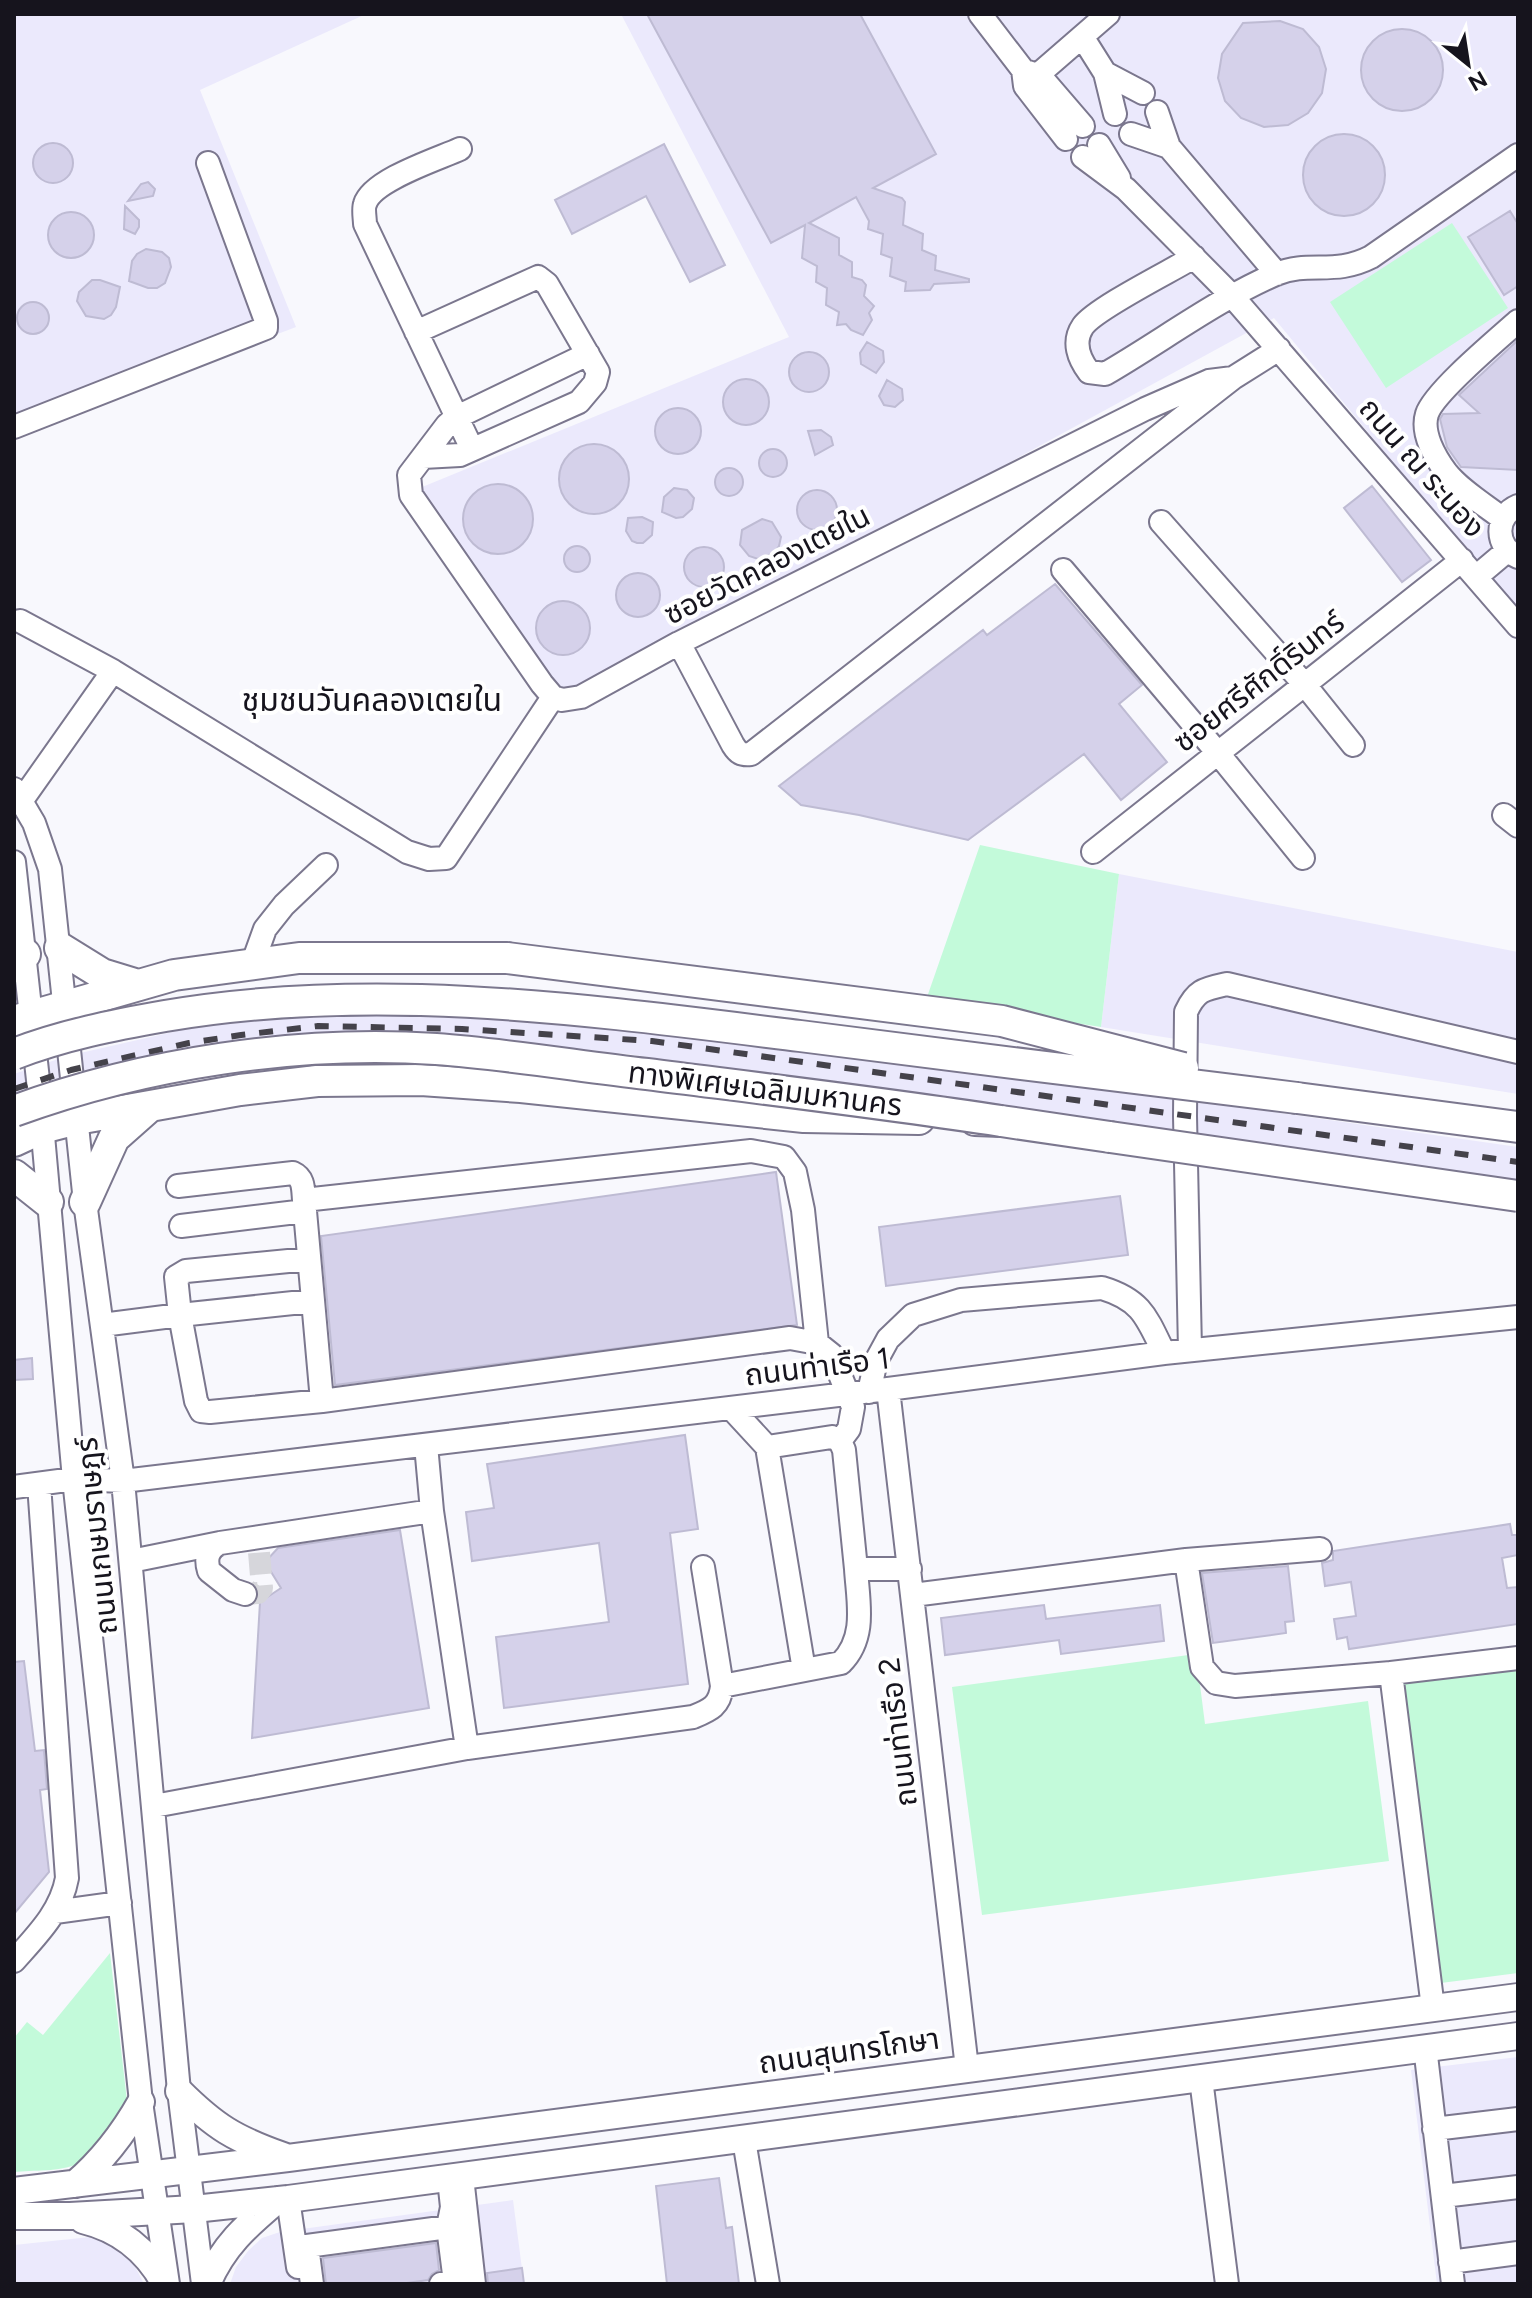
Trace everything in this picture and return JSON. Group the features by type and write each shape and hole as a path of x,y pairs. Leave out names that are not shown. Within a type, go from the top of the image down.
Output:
{"highway":[{"path":"60,948 102,974 138,985"},
{"path":"23,1018 174,975 299,958 507,958 1002,1021 1297,1098"},
{"name":"ทางพิเศษเฉลิมมหานคร","path":"14,1054 50,1040 213,1008 338,999 452,1000 588,1011 1518,1127"},
{"name":"ทางพิเศษเฉลิมมหานคร","path":"14,1111 60,1094 133,1075 211,1061 326,1048 436,1049 836,1097 1518,1196"},
{"path":"14,1141 42,1128 77,1119 240,1090 317,1081 421,1080 521,1087 804,1117 1001,1121"},
{"path":"85,1202 114,1138 150,1106"},
{"path":"14,1175 48,1202"}],"main road":[{"name":"ถนนสุนทรโกษา","path":"14,2191 1518,1997"},
{"path":"14,2216 194,2209 282,2199 1518,2036"},
{"path":"179,2091 225,2132 288,2158"},
{"path":"75,2184 109,2152 141,2102"},
{"path":"205,2284 218,2258 241,2231 282,2199"},
{"path":"70,2216 94,2222 130,2240 154,2264 166,2284"}],"street":[{"path":"980,14 1075,132"},
{"path":"1029,78 1083,38 1108,14"},
{"path":"1083,38 1105,73 1115,114"},
{"path":"1105,73 1143,93"},
{"path":"1157,112 1169,147 1277,274"},
{"path":"1131,134 1169,147"},
{"path":"460,149 389,180 374,191 365,204 365,224 472,449"},
{"name":"ถนน ณ ระนอง","path":"1091,151 1233,297 1518,626"},
{"path":"1194,257 1098,313 1083,326 1077,341 1080,359 1089,372 1105,374 1277,274 1299,267 1334,269 1353,266 1371,257 1518,155"},
{"path":"14,427 266,328 208,163"},
{"path":"416,332 538,277 547,284 598,372 595,383 579,402 460,455 423,457"},
{"path":"1513,554 1502,543 1500,525 1511,512 1447,474 1426,431 1427,414 1440,395 1518,321"},
{"path":"679,643 733,745 744,755 751,754 1233,378 1279,349"},
{"path":"20,621 113,671 407,852 429,859 446,858 553,697 411,495 409,475 455,418 588,354"},
{"name":"ซอยวัดคลองเตยใน","path":"553,697 562,700 581,697 679,643 1145,409 1209,381 1233,378"},
{"path":"1161,522 1305,685 1353,745"},
{"name":"ซอยศรีศักดิ์รินทร์","path":"1093,852 1305,685 1469,568 1513,554"},
{"path":"1063,570 1303,858"},
{"path":"18,795 113,671"},
{"name":"ถนนเกษมราษฎร์","path":"18,795 43,844 50,869 60,948 85,1202 123,1481 179,2091 205,2284"},
{"name":"ถนนเกษมราษฎร์","path":"14,862 23,1018 42,1128 74,1479 141,2102 166,2284"},
{"path":"252,965 265,929 284,905 326,865"},
{"path":"1190,1350 1185,1101 1186,1012 1193,997 1206,988 1227,984 1518,1052"},
{"path":"181,1226 304,1206 735,1152 769,1152 784,1157 795,1172 803,1210 817,1343"},
{"path":"178,1186 293,1173 299,1176 322,1401"},
{"path":"309,1259 180,1273 176,1277 196,1401 201,1411 322,1401 790,1338 817,1343 868,1392"},
{"path":"840,1441 849,1429 853,1407 868,1392 876,1361 888,1339 913,1315 961,1300 1102,1288 1119,1293 1143,1311 1164,1353"},
{"path":"102,1325 312,1301"},
{"name":"ถนนท่าเรือ 1","path":"14,1487 74,1479 123,1481 868,1392 1164,1353 1518,1317"},
{"name":"ถนนท่าเรือ 2","path":"868,1392 910,1569 967,2068"},
{"path":"731,1408 767,1447 804,1670"},
{"path":"722,1686 841,1663 857,1641 860,1624 856,1569 844,1450 840,1441 832,1437 767,1447"},
{"path":"426,1445 432,1511 467,1748"},
{"path":"14,1961 55,1912 64,1896 67,1878 39,1484"},
{"path":"131,1561 220,1543 258,1545 432,1511"},
{"path":"220,1543 207,1557 209,1571 233,1590 245,1594"},
{"path":"913,1595 1186,1560 1320,1549"},
{"path":"1186,1560 1202,1667 1216,1683 1235,1686 1391,1673 1518,1658"},
{"path":"154,1806 467,1748 693,1717 713,1709 720,1698 722,1686 703,1567"},
{"path":"856,1569 910,1569"},
{"path":"1391,1673 1433,2008"},
{"path":"55,1912 120,1903"},
{"path":"1425,2047 1452,2273 1518,2253"},
{"path":"1201,2079 1227,2284"},
{"path":"1434,2129 1518,2119"},
{"path":"744,2140 768,2284"},
{"path":"441,2284 455,2282 448,2227 456,2178"},
{"path":"456,2178 474,2284"},
{"path":"1443,2196 1518,2187"},
{"path":"282,2199 301,2284"},
{"path":"312,2284 307,2246 448,2227"}],"shaded area":[{"path":"14,14 366,14 200,90 296,327 14,435"},
{"path":"621,14 1518,14 1518,615 1274,318 563,706 410,492 789,337"},
{"path":"1119,874 1518,952 1518,1094 1101,1027"},
{"path":"317,1012 405,1013 630,1026 834,1049 1518,1147 1518,1186 628,1054 462,1043 404,1041 14,1104 14,1074 67,1056 186,1029"},
{"path":"1518,2057 1518,2284 1437,2284 1411,2070"},
{"path":"513,2200 524,2284 230,2284 236,2267 248,2251 262,2238 280,2232"},
{"path":"90,2237 122,2252 136,2268 144,2284 14,2284 14,2245"}],"green space":[{"path":"1452,223 1508,308 1386,388 1330,302"},
{"path":"980,845 1119,874 1101,1027 926,1000"},
{"path":"1196,1654 1205,1724 1368,1701 1389,1861 982,1915 952,1687"},
{"path":"1518,1668 1518,1973 1441,1983 1402,1682"},
{"path":"110,1953 127,2101 106,2137 85,2159 63,2168 14,2172 14,2038 27,2022 43,2035"}],"building":[{"path":"647,14 860,14 936,154 873,188 902,198 905,202 903,225 923,234 922,250 936,256 935,270 969,279 969,282 934,284 930,290 905,291 906,282 890,276 892,258 881,254 883,234 868,229 869,221 856,197 809,223 839,238 839,255 852,262 852,277 866,285 864,296 874,306 869,313 872,320 863,335 846,324 837,325 839,312 826,305 827,288 816,282 817,266 802,258 805,225 771,243"},
{"path":"1280,21 1303,29 1319,47 1326,69 1322,93 1308,113 1288,125 1264,127 1241,118 1225,101 1218,78 1222,54 1243,23"},
{"path":"1402,29 1418,32 1431,41 1440,54 1443,70 1440,86 1431,99 1418,108 1402,111 1386,108 1373,99 1364,86 1361,70 1364,54 1373,41 1386,32"},
{"path":"1344,134 1360,137 1373,146 1382,159 1385,175 1382,191 1373,204 1360,213 1344,216 1328,213 1315,204 1306,191 1303,175 1306,159 1315,146 1328,137"},
{"path":"53,143 67,149 73,163 67,177 53,183 39,177 33,163 39,149"},
{"path":"664,144 725,265 690,282 646,196 572,234 555,200"},
{"path":"148,182 155,189 153,196 128,201 141,184"},
{"path":"125,206 139,220 135,234 124,229"},
{"path":"1510,211 1518,224 1518,286 1504,295 1468,237"},
{"path":"71,212 87,219 94,235 87,251 71,258 55,251 48,235 55,219"},
{"path":"146,249 162,252 169,258 171,267 165,283 157,288 129,281 132,261"},
{"path":"92,280 120,287 116,307 104,319 86,316 77,301 79,292"},
{"path":"33,302 44,307 49,318 44,329 33,334 22,329 17,318 22,307"},
{"path":"1518,340 1518,470 1461,467 1447,447 1440,419 1443,414 1479,413 1459,395"},
{"path":"867,342 883,351 884,362 876,373 861,364 860,353"},
{"path":"809,352 823,358 829,372 823,386 809,392 795,386 789,372 795,358"},
{"path":"746,379 762,386 769,402 762,418 746,425 730,418 723,402 730,386"},
{"path":"887,380 902,389 903,400 895,407 884,405 879,396"},
{"path":"678,408 694,415 701,431 694,447 678,454 662,447 655,431 662,415"},
{"path":"821,430 831,437 833,445 815,455 808,431"},
{"path":"594,444 619,454 629,479 619,504 594,514 569,504 559,479 569,454"},
{"path":"773,449 783,453 787,463 783,473 773,477 763,473 759,463 763,453"},
{"path":"729,468 739,472 743,482 739,492 729,496 719,492 715,482 719,472"},
{"path":"498,484 523,494 533,519 523,544 498,554 473,544 463,519 473,494"},
{"path":"1372,486 1431,560 1402,582 1344,508"},
{"path":"674,488 687,490 694,498 692,509 683,517 676,518 662,512 664,497"},
{"path":"817,490 831,496 837,510 831,524 817,530 803,524 797,510 803,496"},
{"path":"642,517 653,522 652,535 643,543 637,543 626,531 628,518"},
{"path":"762,519 772,522 781,537 774,553 758,559 749,556 740,545 742,530"},
{"path":"577,546 586,550 590,559 586,568 577,572 568,568 564,559 568,550"},
{"path":"704,547 718,553 724,567 718,581 704,587 690,581 684,567 690,553"},
{"path":"638,573 654,579 660,595 654,611 638,617 622,611 616,595 622,579"},
{"path":"1055,584 1142,685 1119,704 1167,762 1121,800 1084,754 968,840 801,805 779,786 983,630 987,635"},
{"path":"563,601 582,609 590,628 582,647 563,655 544,647 536,628 544,609"},
{"path":"776,1172 797,1325 335,1385 321,1236"},
{"path":"1120,1196 1128,1255 886,1286 879,1227"},
{"path":"32,1358 33,1379 14,1380 14,1360"},
{"path":"685,1435 698,1529 670,1533 688,1684 504,1708 496,1637 609,1622 599,1543 472,1561 466,1512 494,1508 487,1464"},
{"path":"1510,1524 1512,1535 1518,1535 1518,1555 1502,1558 1507,1588 1518,1587 1518,1624 1349,1649 1347,1637 1337,1639 1334,1619 1356,1616 1351,1582 1325,1586 1322,1563 1333,1560 1333,1551"},
{"path":"400,1530 429,1708 252,1738 260,1602 281,1588 265,1562 278,1548"},
{"path":"1288,1566 1294,1621 1285,1622 1286,1633 1213,1643 1202,1573"},
{"path":"1044,1605 1046,1619 1160,1605 1164,1641 1061,1654 1059,1640 945,1655 941,1618"},
{"path":"24,1661 35,1751 44,1750 47,1789 40,1790 49,1872 14,1914 14,1662"},
{"path":"719,2178 726,2228 732,2227 739,2284 667,2284 656,2186"},
{"path":"436,2243 439,2270 428,2280 400,2284 326,2284 323,2258"},
{"path":"522,2268 524,2284 488,2284 487,2273"}],"tunnel":[{"path":"245,1594 258,1593 262,1588 259,1552"}],"railway":[{"path":"14,1089 71,1070 189,1043 241,1035 318,1026 462,1029 652,1041 1518,1162"}],"district":[{"name":"ชุมชนวันคลองเตยใน","path":"372,700"}]}
